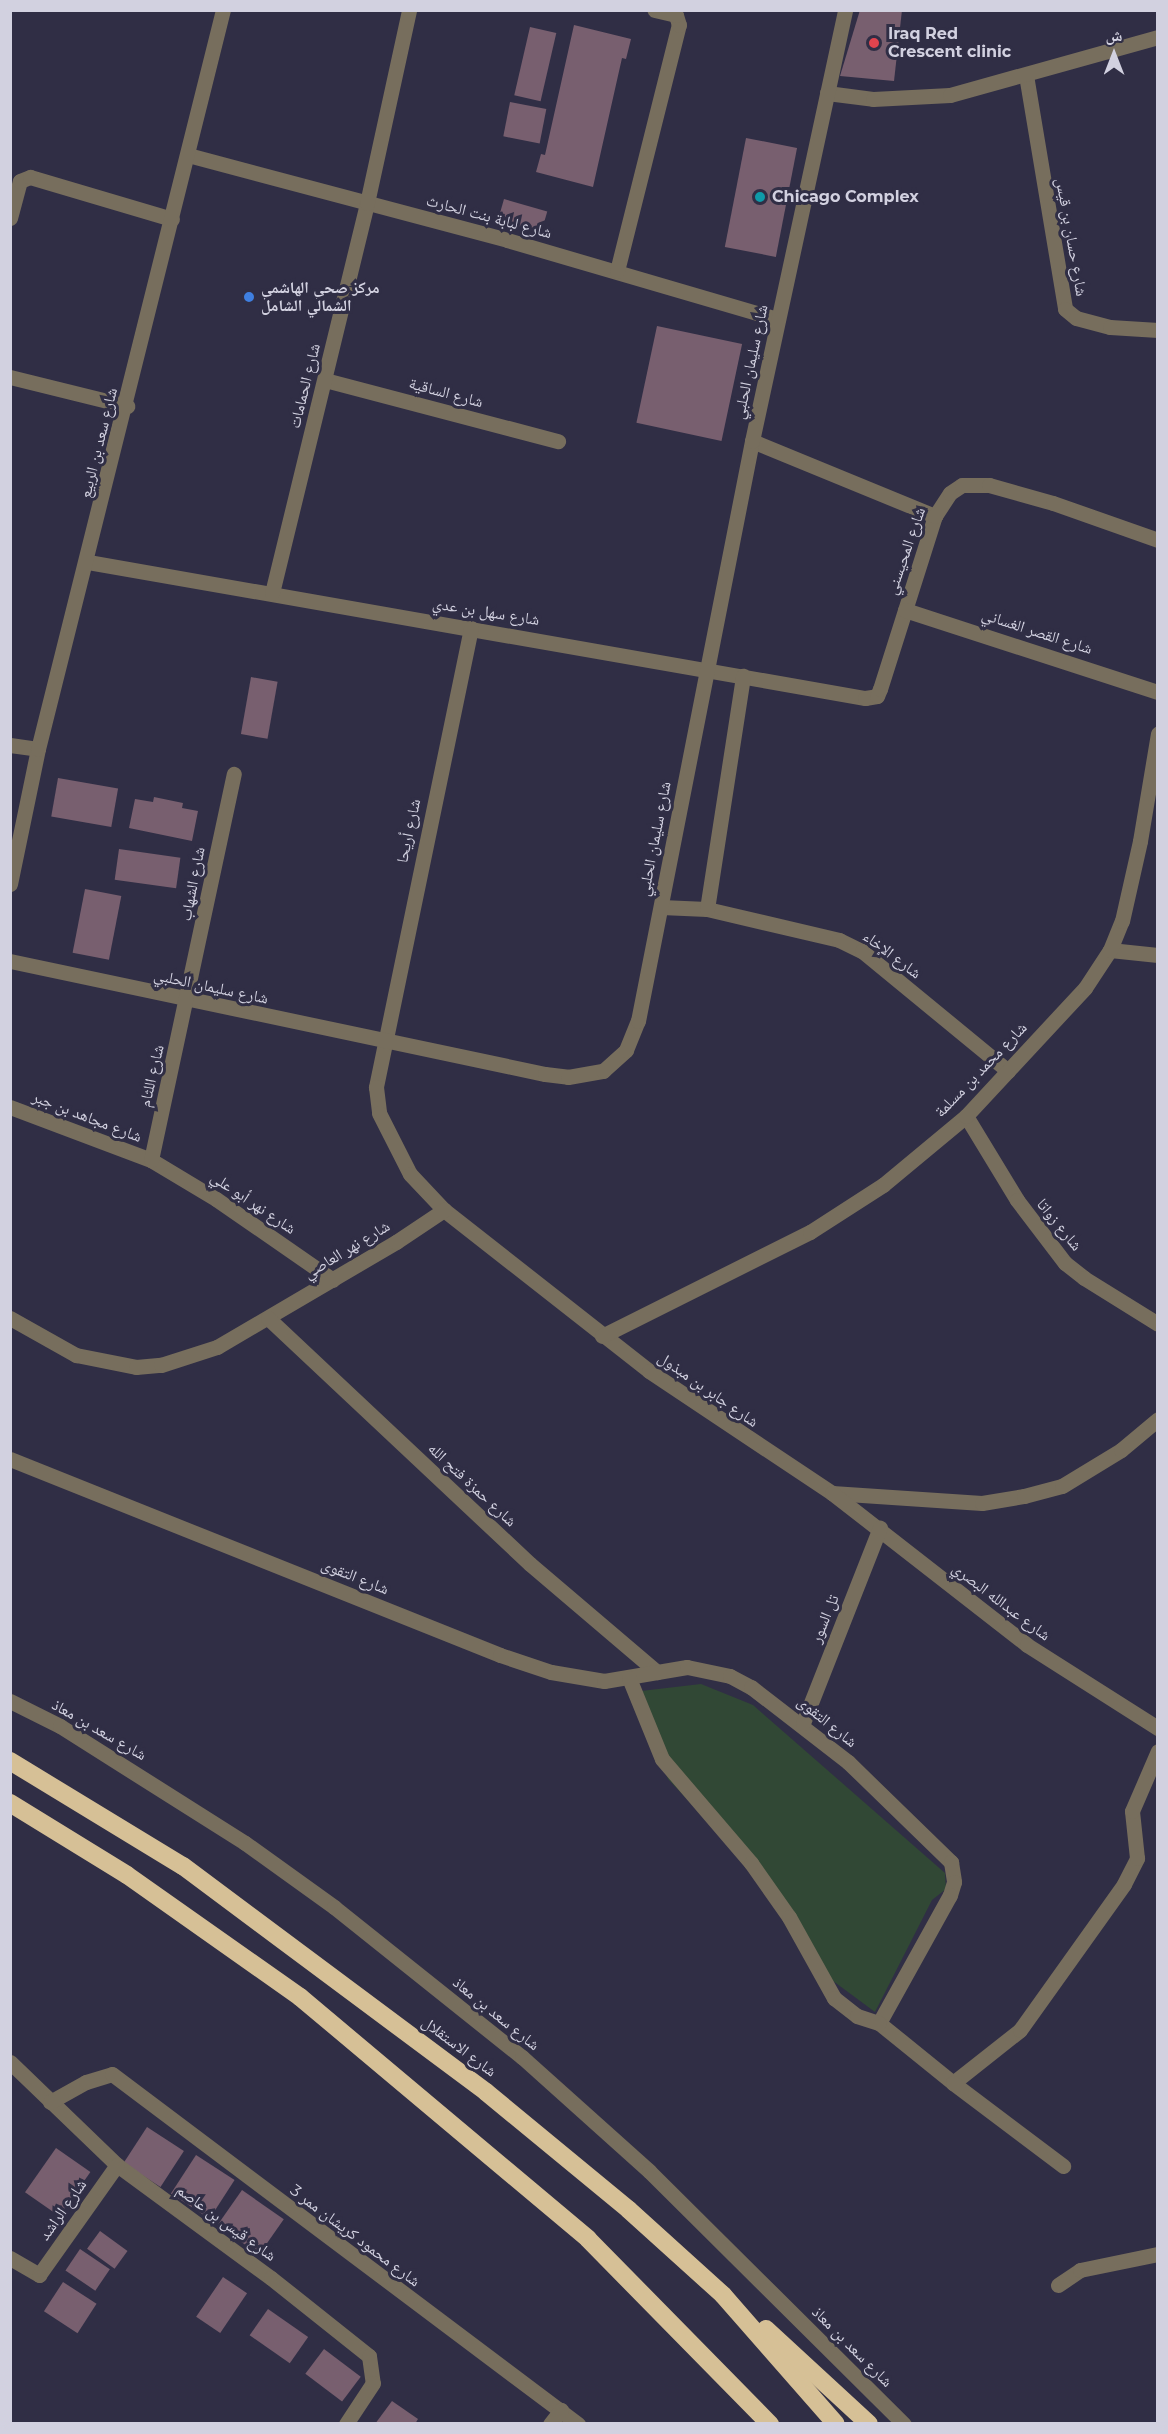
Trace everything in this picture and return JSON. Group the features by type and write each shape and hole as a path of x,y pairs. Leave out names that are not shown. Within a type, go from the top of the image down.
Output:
{"highway":[{"name":"شارع الاستقلال","path":"10,1761 183,1866 486,2092 628,2210 723,2295 836,2424"},
{"path":"10,1803 118,1869 300,1997 588,2239 770,2424"},
{"path":"723,2295 757,2321 869,2424"}],"street":[{"name":"شارع سعد بن الربيع","path":"10,884 38,749 88,562 223,10"},
{"name":"شارع الحمامات","path":"272,593 368,203 409,10"},
{"path":"617,271 680,24 676,15 655,10"},
{"name":"شارع سليمان الحلبي","path":"10,962 188,1001 556,1075 603,1071 621,1056 633,1037 661,907 752,441 845,10"},
{"path":"827,93 911,99 950,95 1158,37"},
{"name":"شارع حسان بن قيس","path":"1026,75 1065,309 1076,318 1110,327 1158,330"},
{"name":"شارع لبابة بنت الحارث","path":"188,155 617,271 778,319"},
{"path":"10,218 20,181 30,177 172,219"},
{"path":"10,377 127,406"},
{"name":"شارع الساقية","path":"325,380 558,441"},
{"path":"752,441 935,516"},
{"name":"شارع المحيسني","path":"877,696 935,516 950,493 972,482 1053,503 1158,540"},
{"name":"شارع سهل بن عدي","path":"88,562 865,698 877,696"},
{"name":"شارع القصر الغساني","path":"905,610 1158,692"},
{"name":"شارع أريحا","path":"383,1041 471,628"},
{"path":"707,909 743,676"},
{"name":"شارع محمد بن مسلمة","path":"602,1336 810,1233 883,1185 966,1116 1085,988 1110,950 1122,921 1140,841 1158,734"},
{"path":"10,745 38,749"},
{"name":"شارع الشهاب","path":"188,1001 234,774"},
{"name":"شارع الإخاء","path":"661,907 707,909 801,929 839,940 862,951 1008,1071"},
{"path":"1110,950 1158,955"},
{"name":"شارع اللثام","path":"151,1160 188,1001"},
{"name":"شارع جابر بن مبذول","path":"383,1041 376,1088 380,1113 410,1174 444,1210 602,1336 695,1404 832,1493 982,1503 1024,1496 1071,1481 1121,1450 1158,1419"},
{"name":"شارع مجاهد بن جبر","path":"10,1107 151,1160"},
{"name":"شارع زواتا","path":"966,1116 1017,1200 1065,1263 1084,1278 1158,1324"},
{"name":"شارع نهر أبو علي","path":"151,1160 216,1199 333,1280"},
{"name":"شارع نهر العاصي","path":"10,1318 76,1355 136,1367 161,1365 217,1347 333,1280 444,1210"},
{"name":"شارع حمزة فتح الله","path":"267,1318 530,1564 657,1672"},
{"name":"شارع التقوى","path":"10,1459 500,1655 579,1678 628,1678 687,1667 730,1676 802,1723 900,1811 951,1862 954,1871 950,1895 879,2023"},
{"name":"شارع عبدالله البصري","path":"832,1493 880,1528 958,1595 1027,1645 1158,1728"},
{"name":"تل السور","path":"802,1723 880,1528"},
{"path":"628,1678 662,1760 751,1863 789,1917 834,1998 857,2016 879,2023 953,2083 1063,2166"},
{"name":"شارع سعد بن معاذ","path":"10,1701 60,1726 245,1843 334,1907 522,2057 641,2163 904,2424"},
{"path":"953,2083 1020,2030 1124,1884 1137,1858 1132,1811 1158,1751"},
{"name":"شارع قيس بن عاصم","path":"10,2062 117,2165 271,2278 369,2356 373,2383 346,2424"},
{"name":"شارع محمود كريشان ممر 3","path":"50,2102 86,2082 111,2074 578,2424"},
{"name":"شارع الراشد","path":"10,2258 39,2275 117,2165"},
{"path":"1058,2285 1094,2265 1158,2254"},
{"path":"550,2424 561,2410"}],"green space":[{"path":"701,1684 753,1705 945,1873 946,1889 932,1900 875,2012 825,1975 741,1857 668,1779 644,1713 641,1691"}],"building":[{"name":"Iraq Red Crescent clinic","path":"860,10 902,10 894,81 840,76"},
{"path":"574,25 631,39 626,59 622,58 593,187 536,172 541,154 545,155"},
{"path":"530,27 556,33 541,101 514,95"},
{"path":"510,102 546,109 540,143 503,136"},
{"name":"Chicago Complex","path":"746,138 797,148 776,257 725,247"},
{"path":"504,199 547,211 541,233 498,220"},
{"path":"657,326 742,344 722,441 636,423"},
{"path":"251,677 278,682 268,739 241,734"},
{"path":"58,778 118,789 111,827 51,816"},
{"path":"154,797 183,803 182,808 198,811 192,841 129,828 135,799 153,802"},
{"path":"119,849 180,858 176,888 115,880"},
{"path":"85,889 121,896 109,960 73,953"},
{"path":"147,2127 184,2151 160,2187 124,2163"},
{"path":"56,2148 90,2172 59,2216 25,2192"},
{"path":"196,2155 235,2180 210,2219 171,2194"},
{"path":"242,2190 284,2219 259,2254 217,2225"},
{"path":"100,2231 128,2251 115,2269 87,2249"},
{"path":"80,2249 110,2269 95,2291 65,2271"},
{"path":"223,2277 247,2293 220,2333 196,2317"},
{"path":"63,2282 97,2304 77,2333 44,2311"},
{"path":"268,2309 308,2337 290,2363 250,2335"},
{"path":"324,2349 361,2377 342,2401 305,2374"},
{"path":"392,2401 418,2419 415,2424 375,2424"}],"place":[{"name":"Iraq Red Crescent clinic","path":"874,43"},
{"name":"Chicago Complex","path":"760,197"},
{"name":"مركز صحي الهاشمي الشمالي الشامل","path":"249,297"}]}
